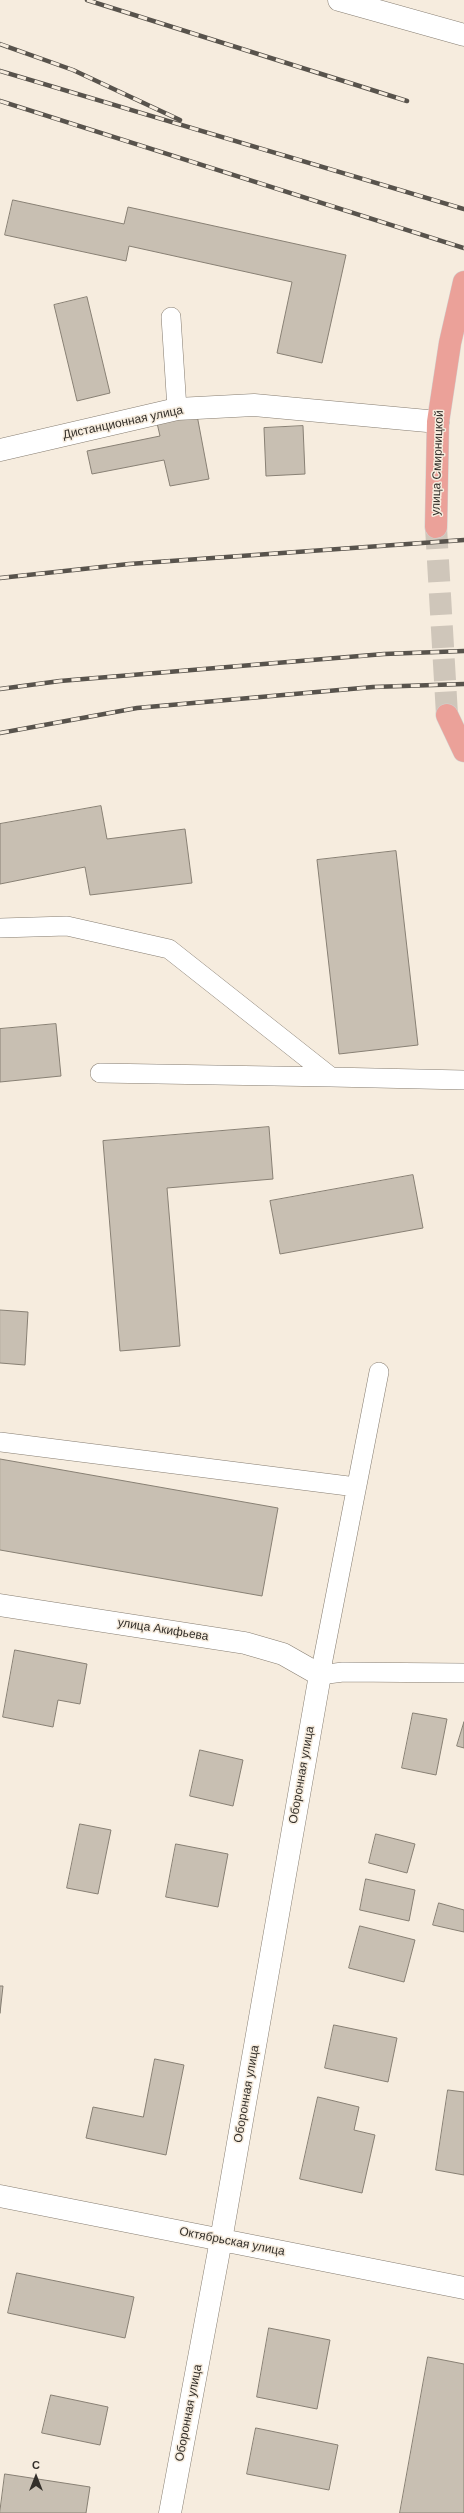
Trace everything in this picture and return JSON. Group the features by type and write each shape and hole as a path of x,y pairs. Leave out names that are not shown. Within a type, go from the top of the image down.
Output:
{"main road":[{"name":"улица Смирницкой","path":"436,527 438,422 450,343 464,282"},
{"path":"447,715 464,751"}],"street":[{"path":"339,0 464,35"},
{"name":"Дистанционная улица","path":"0,450 177,409 254,405 438,422"},
{"name":"улица Акифьева","path":"0,1605 245,1643 283,1654 320,1675"},
{"name":"Оборонная улица","path":"170,2513 221,2240 320,1675"},
{"name":"Октябрьская улица","path":"0,2196 464,2288"}],"lane":[{"path":"171,317 177,409"},
{"path":"0,928 67,926 169,949 331,1077"},
{"path":"100,1074 464,1080"},
{"path":"379,1372 320,1675 343,1672 464,1673"},
{"path":"0,1442 356,1487"}],"building":[{"path":"13,200 124,224 128,207 346,255 322,363 277,353 292,282 129,246 126,261 5,235"},
{"path":"87,297 110,393 77,401 54,305"},
{"path":"197,415 209,479 170,486 164,460 92,474 87,451 160,436 157,423"},
{"path":"303,426 305,474 266,476 264,428"},
{"path":"101,806 107,839 185,829 192,883 90,895 85,867 0,884 0,824"},
{"path":"396,851 418,1045 339,1054 317,860"},
{"path":"56,1024 61,1076 0,1082 0,1029"},
{"path":"269,1127 273,1179 167,1188 180,1346 120,1351 103,1141"},
{"path":"413,1175 423,1228 280,1254 270,1201"},
{"path":"0,1310 28,1312 25,1365 0,1363"},
{"path":"0,1459 278,1508 262,1596 0,1550"},
{"path":"15,1650 87,1664 80,1704 58,1700 53,1727 3,1717"},
{"path":"413,1713 447,1719 436,1775 402,1768"},
{"path":"464,1722 464,1748 457,1746"},
{"path":"200,1750 243,1760 233,1806 190,1796"},
{"path":"80,1824 111,1830 98,1894 67,1888"},
{"path":"376,1834 415,1844 407,1873 369,1863"},
{"path":"176,1844 228,1854 218,1907 166,1897"},
{"path":"366,1879 415,1890 409,1921 360,1910"},
{"path":"439,1903 464,1910 464,1932 433,1925"},
{"path":"360,1926 415,1940 404,1982 349,1968"},
{"path":"0,1986 3,1986 0,2013"},
{"path":"334,2025 397,2038 388,2082 325,2068"},
{"path":"155,2059 184,2065 166,2155 86,2138 93,2107 143,2117"},
{"path":"448,2090 464,2092 464,2175 436,2170"},
{"path":"318,2097 359,2107 354,2130 375,2135 362,2193 300,2179"},
{"path":"17,2273 134,2297 125,2338 8,2313"},
{"path":"269,2328 330,2340 317,2409 257,2397"},
{"path":"428,2357 464,2364 464,2513 400,2513"},
{"path":"51,2395 108,2407 100,2445 42,2433"},
{"path":"256,2428 338,2445 329,2490 247,2474"},
{"path":"5,2474 90,2487 86,2513 0,2513"}],"tunnel":[{"path":"436,527 447,715"}],"railway":[{"path":"87,0 407,101"},
{"path":"0,44 73,70 180,120"},
{"path":"0,71 464,209"},
{"path":"0,101 464,248"},
{"path":"0,578 129,564 464,540"},
{"path":"0,689 60,681 384,654 464,651"},
{"path":"0,733 137,708 373,687 464,684"}]}
